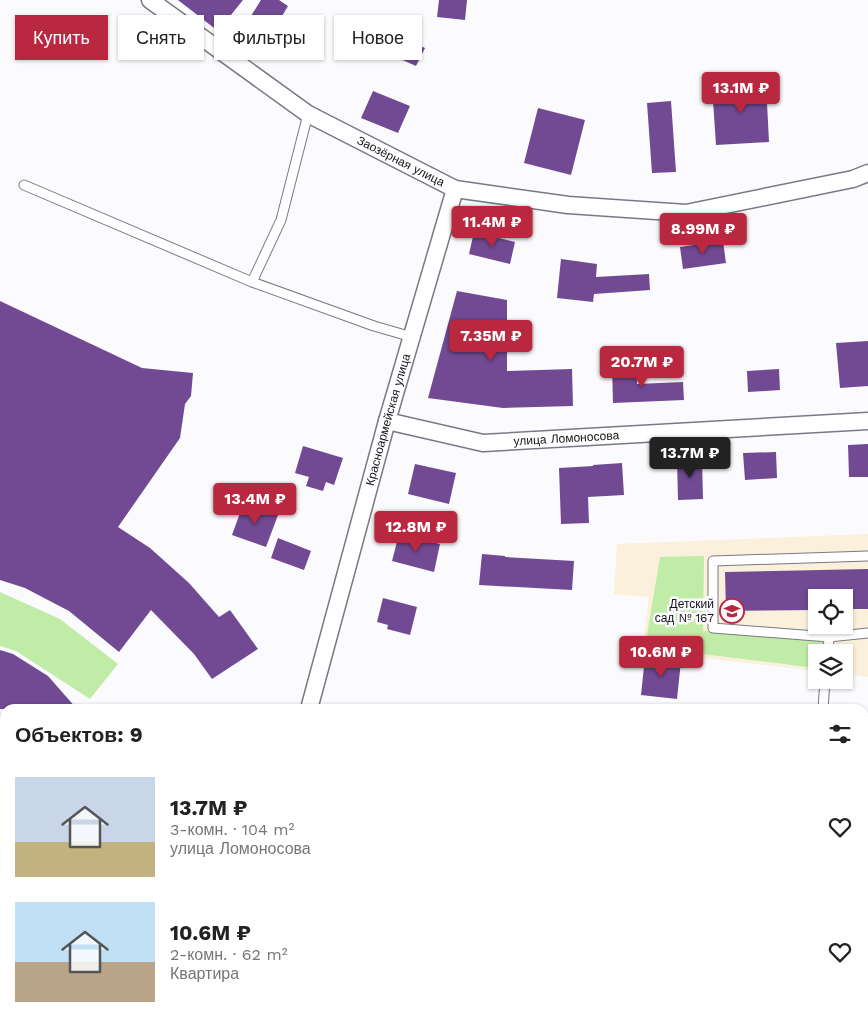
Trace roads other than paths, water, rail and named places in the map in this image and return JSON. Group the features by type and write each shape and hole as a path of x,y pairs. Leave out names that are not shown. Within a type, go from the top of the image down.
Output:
{"street":[{"name":"Заозёрная улица","path":"150,0 308,114 455,188 568,205 686,213 853,179 868,173"},
{"name":"Красноармейская улица","path":"310,704 388,421 455,188"},
{"name":"улица Ломоносова","path":"388,421 483,443 868,421"}],"lane":[{"path":"252,282 281,220 308,114"},
{"path":"24,185 252,282 374,326 412,336"},
{"path":"868,556 713,561 713,628 829,637 868,633"},
{"path":"829,637 829,644"},
{"path":"823,704 824,689"}],"place":[{"name":"Детский сад № 167","path":"732,611"}]}
